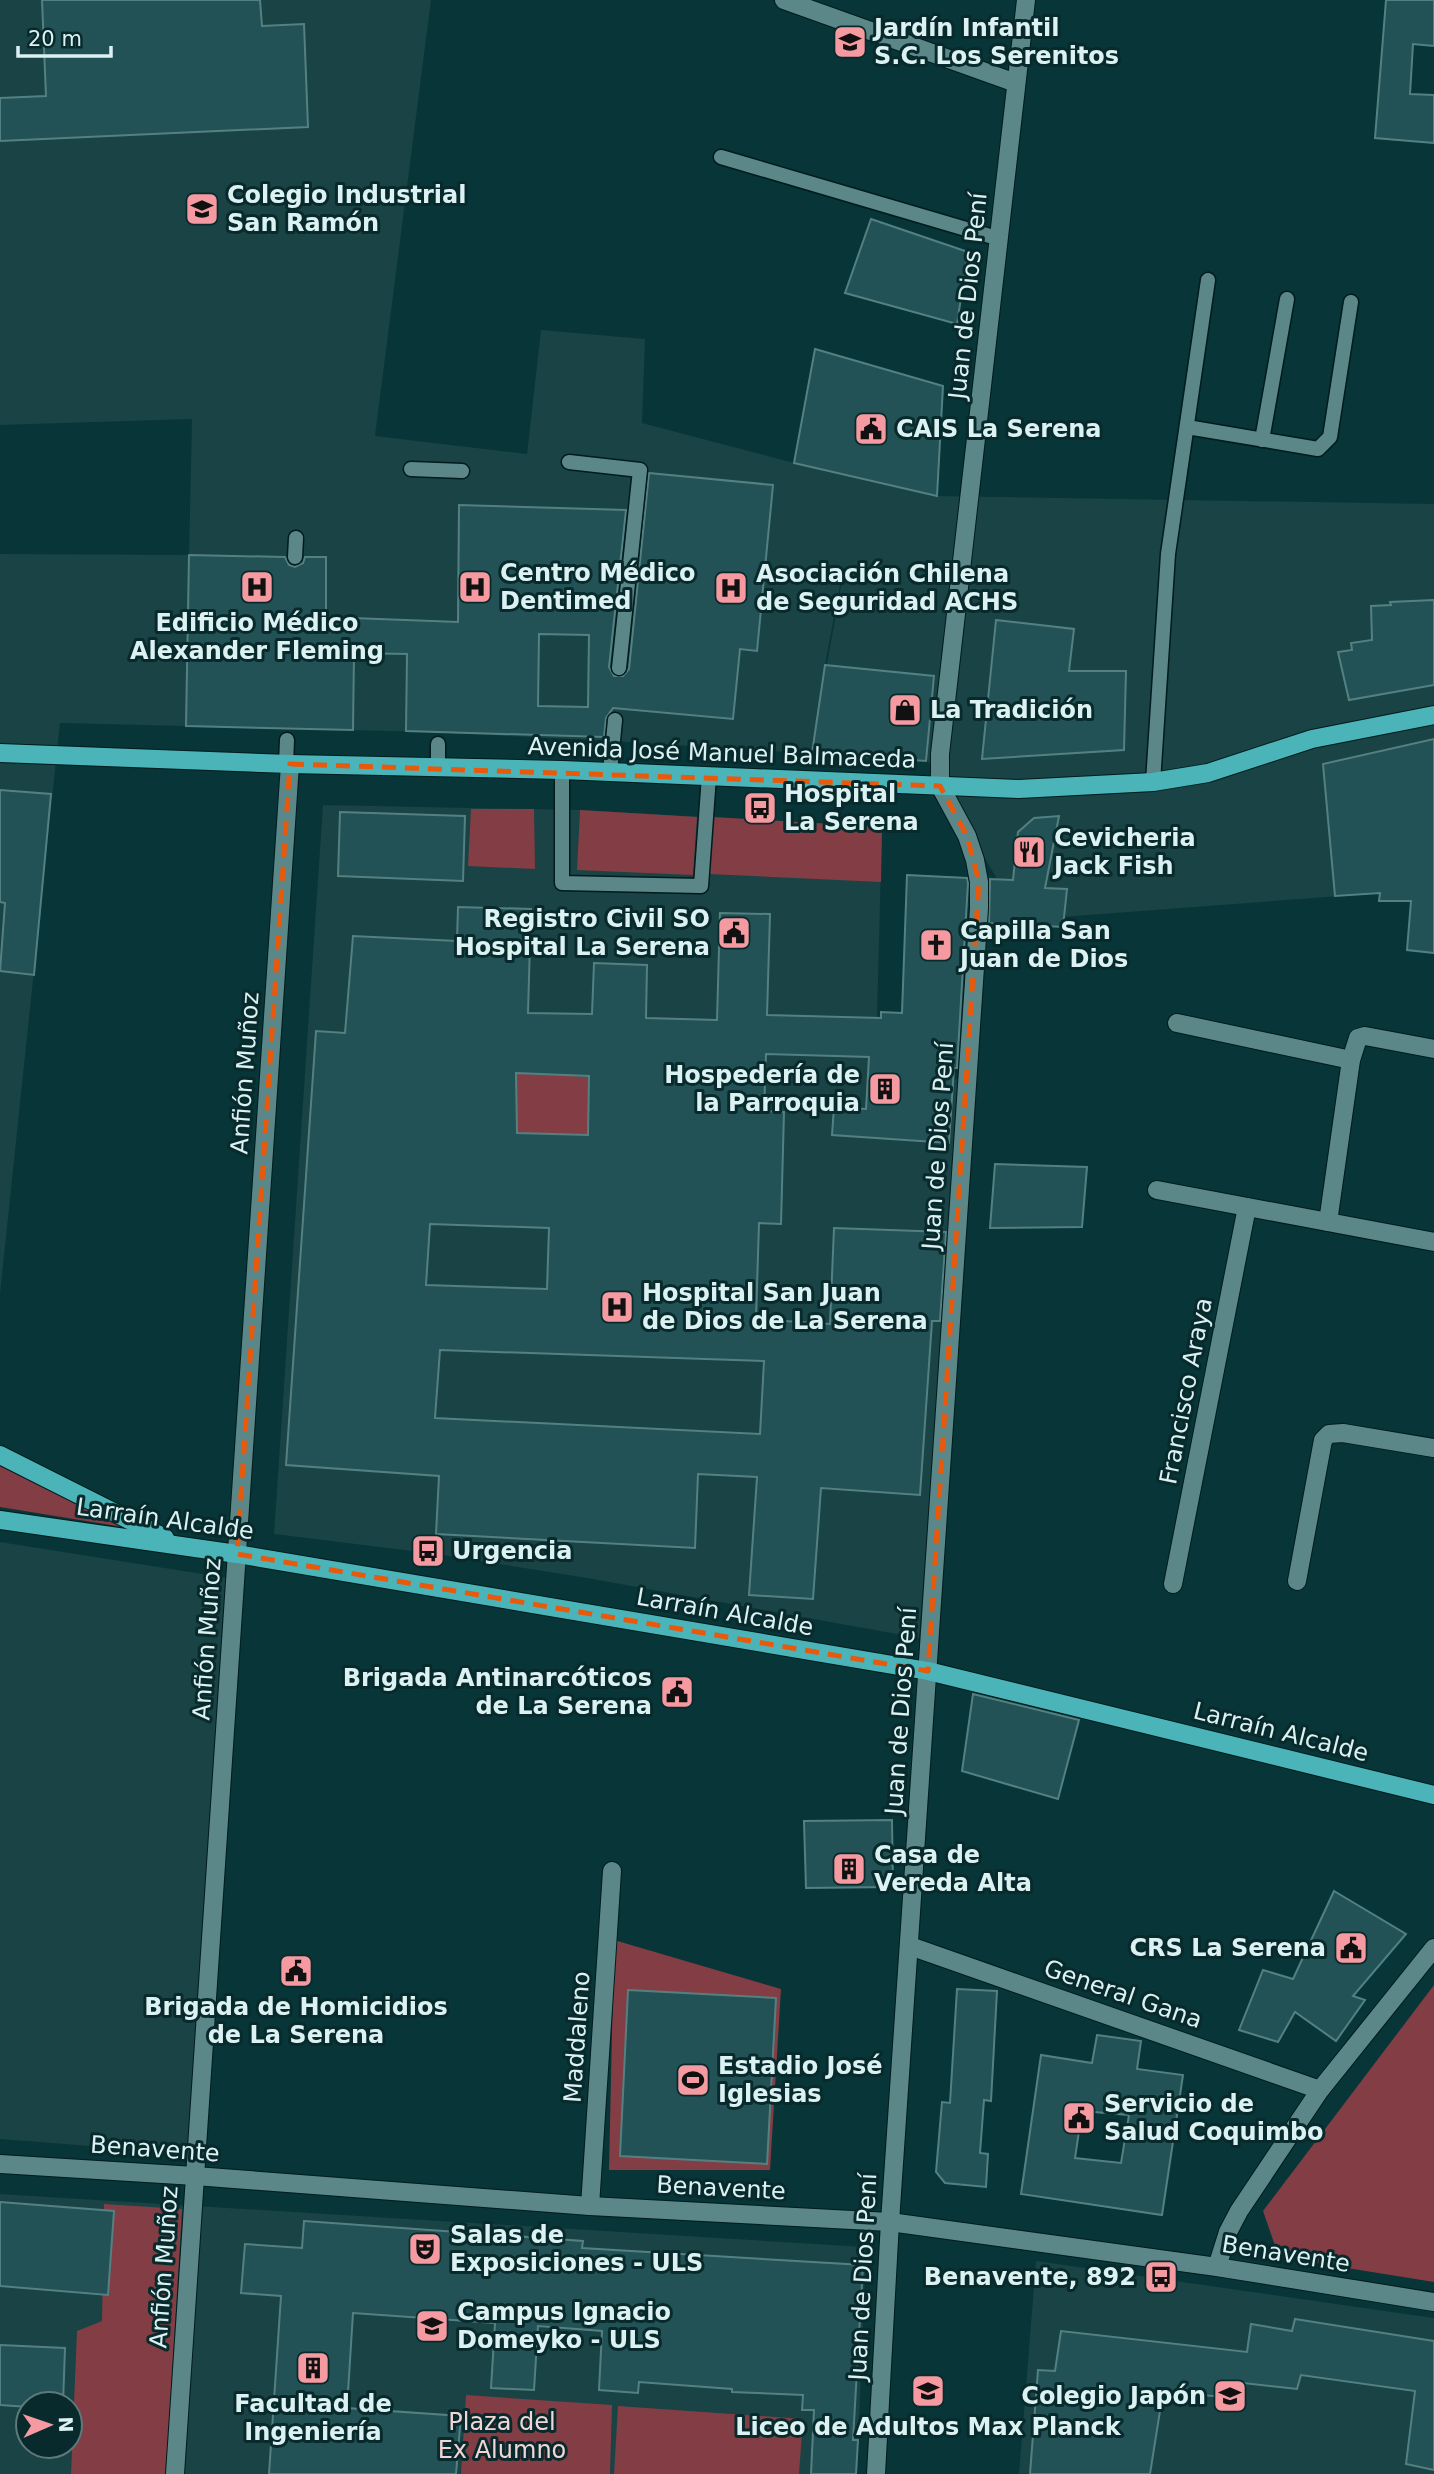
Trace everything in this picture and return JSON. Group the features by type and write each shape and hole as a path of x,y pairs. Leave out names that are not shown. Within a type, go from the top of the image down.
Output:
{"main road":[{"name":"Avenida José Manuel Balmaceda","path":"0,754 562,770 1019,789 1153,782 1208,773 1312,739 1434,715"},
{"path":"0,1455 178,1545"},
{"name":"Larraín Alcalde","path":"0,1520 237,1554 928,1671 1434,1795"}],"street":[{"path":"784,0 1016,83"},
{"name":"Juan de Dios Pení","path":"876,2474 890,2222 979,882 967,836 940,786 940,754 1026,0"},
{"name":"Anfión Muñoz","path":"175,2474 288,764"},
{"path":"1177,1023 1351,1060"},
{"path":"1328,1222 1355,1042 1365,1036 1434,1049"},
{"path":"1157,1190 1434,1242"},
{"name":"Francisco Araya","path":"1173,1584 1247,1207"},
{"path":"1297,1581 1323,1440 1329,1434 1343,1433 1434,1448"},
{"name":"Maddaleno","path":"590,2206 612,1871"},
{"name":"General Gana","path":"910,1945 1320,2090"},
{"path":"1217,2267 1228,2232 1239,2211 1320,2090 1434,1948"},
{"name":"Benavente","path":"0,2164 590,2206 890,2222 1217,2267 1434,2302"}],"lane":[{"path":"721,157 1000,239"},
{"path":"1153,782 1168,554 1208,280"},
{"path":"1262,440 1287,299"},
{"path":"1187,427 1318,449 1325,444 1329,437 1352,302"},
{"path":"569,462 640,470 619,668"},
{"path":"411,469 462,471"},
{"path":"295,557 296,538"},
{"path":"610,772 615,720"},
{"path":"287,740 288,764"},
{"path":"438,744 438,768"},
{"path":"562,770 562,883 701,886 709,776"}],"highlighted area":[{"path":"290,764 940,786 967,836 979,882 928,1671 237,1554"}],"shaded area":[{"path":"0,0 431,0 375,436 527,454 541,330 645,339 642,423 794,463 937,496 1434,504 1434,889 1021,920 928,761 429,732 60,723 0,1294 0,554 189,555 192,419 0,425","holes":["843,575 819,708 825,665"]},
{"name":"Hospital San Juan de Dios de La Serena","path":"323,805 580,810 882,827 873,1073 964,1080 919,1638 587,1578 436,1554 274,1534"},
{"path":"0,1542 228,1578 194,2154 0,2139"},
{"name":"Campus Ignacio Domeyko - ULS","path":"0,2194 866,2247 857,2474 0,2474"},
{"name":"Colegio Japón","path":"1036,2261 1434,2318 1434,2474 1019,2474"}],"green space":[{"path":"471,809 534,809 535,869 468,866"},
{"path":"580,810 697,817 693,875 577,870"},
{"path":"714,817 882,827 881,882 708,874"},
{"path":"516,1073 589,1077 588,1135 517,1133"},
{"path":"0,1459 129,1528 0,1507"},
{"name":"Estadio José Iglesias","path":"614,1940 781,1989 770,2170 609,2170"},
{"path":"1434,1985 1434,2282 1279,2257 1263,2211"},
{"path":"104,2204 182,2209 166,2474 71,2474 72,2460 84,2460 84,2390 75,2390 77,2331 102,2321"},
{"name":"Plaza del Ex Alumno","path":"466,2395 612,2405 610,2474 461,2474"},
{"path":"618,2406 803,2419 799,2474 614,2474"}],"building":[{"path":"42,0 260,0 262,26 304,24 308,127 0,141 0,98 46,96"},
{"path":"1386,0 1434,0 1434,46 1413,44 1410,94 1434,95 1434,143 1375,138"},
{"path":"871,219 968,252 957,324 845,293"},
{"name":"CAIS La Serena","path":"815,349 943,386 937,496 794,463"},
{"path":"649,473 773,485 757,651 740,649 733,719 613,708 606,718 604,737 406,731 407,654 354,653 353,730 186,726 189,555 285,557 289,565 295,567 303,563 305,557 326,557 326,617 458,622 459,505 626,510 609,667 614,676 623,676 629,669","holes":["539,634 589,635 588,707 538,706"]},
{"path":"1434,600 1434,685 1349,700 1338,652 1352,650 1351,643 1372,640 1371,606 1391,605 1390,602"},
{"path":"996,620 1074,629 1069,671 1126,671 1124,750 982,759"},
{"name":"La Tradición","path":"825,665 934,676 926,761 812,753"},
{"path":"1434,739 1434,953 1407,950 1411,901 1379,901 1380,893 1335,896 1323,764"},
{"path":"0,790 51,794 34,975 0,971 5,903 0,902"},
{"path":"340,812 465,816 463,881 338,876"},
{"path":"1059,816 1045,888 1067,889 1063,927 989,923 990,879 1013,880 1018,832 1034,818"},
{"path":"907,875 967,878 957,1068 954,1068 949,1143 832,1135 834,1107 866,1109 869,1057 766,1054 764,1111 784,1112 781,1224 759,1223 756,1319 830,1324 834,1228 946,1232 940,1321 932,1321 920,1495 821,1488 813,1599 749,1595 757,1477 698,1474 695,1548 436,1534 439,1476 286,1465 316,1031 345,1033 353,936 457,941 458,907 531,909 528,1013 592,1014 594,963 647,965 646,1018 717,1020 720,913 770,914 767,1015 881,1018 881,1012 902,1013","holes":["516,1073 589,1076 588,1135 517,1133","430,1224 549,1228 547,1289 426,1285","440,1350 764,1361 760,1434 435,1418"]},
{"path":"995,1164 1087,1167 1082,1227 990,1228"},
{"path":"973,1694 1079,1720 1058,1799 962,1771"},
{"name":"Casa de Vereda Alta","path":"892,1820 893,1887 806,1888 804,1821"},
{"path":"1334,1891 1406,1934 1353,1996 1365,2000 1336,2041 1295,2012 1278,2042 1239,2030 1263,1970 1293,1979"},
{"path":"957,1989 997,1991 991,2101 984,2100 980,2153 988,2154 986,2187 945,2183 936,2172 942,2102 950,2103"},
{"name":"Estadio José Iglesias","path":"628,1990 776,1998 767,2164 620,2156"},
{"path":"1097,2035 1141,2041 1137,2069 1183,2075 1162,2215 1021,2194 1041,2055 1092,2063","holes":["1082,2111 1129,2115 1121,2163 1075,2158"]},
{"path":"0,2202 114,2211 108,2295 0,2286"},
{"path":"304,2221 583,2241 582,2248 863,2265 853,2440 858,2440 856,2474 811,2474 814,2410 802,2410 803,2395 732,2392 732,2389 639,2382 638,2393 599,2390 602,2331 538,2326 534,2390 491,2388 495,2323 353,2313 347,2408 461,2416 456,2474 269,2474 281,2296 241,2293 245,2244 302,2248"},
{"path":"1295,2319 1434,2341 1434,2470 1406,2464 1415,2391 1301,2375 1297,2389 1226,2381 1225,2397 1163,2392 1150,2474 1030,2474 1038,2370 1055,2371 1061,2331 1247,2352 1251,2324 1292,2331"},
{"path":"0,2345 65,2348 64,2390 14,2390 14,2406 0,2405"}],"place":[{"name":"Jardín Infantil S.C. Los Serenitos","path":"850,42"},
{"name":"Colegio Industrial San Ramón","path":"202,209"},
{"name":"CAIS La Serena","path":"871,429"},
{"name":"Edificio Médico Alexander Fleming","path":"257,587"},
{"name":"Centro Médico Dentimed","path":"475,587"},
{"name":"Asociación Chilena de Seguridad ACHS","path":"731,588"},
{"name":"La Tradición","path":"905,710"},
{"name":"Hospital La Serena","path":"760,808"},
{"name":"Cevicheria Jack Fish","path":"1029,852"},
{"name":"Registro Civil SO Hospital La Serena","path":"734,933"},
{"name":"Capilla San Juan de Dios","path":"936,945"},
{"name":"Hospedería de la Parroquia","path":"885,1089"},
{"name":"Hospital San Juan de Dios de La Serena","path":"617,1307"},
{"name":"Urgencia","path":"428,1551"},
{"name":"Brigada Antinarcóticos de La Serena","path":"677,1692"},
{"name":"Casa de Vereda Alta","path":"849,1869"},
{"name":"CRS La Serena","path":"1351,1948"},
{"name":"Brigada de Homicidios de La Serena","path":"296,1971"},
{"name":"Estadio José Iglesias","path":"693,2080"},
{"name":"Servicio de Salud Coquimbo","path":"1079,2118"},
{"name":"Salas de Exposiciones - ULS","path":"425,2249"},
{"name":"Benavente, 892","path":"1161,2277"},
{"name":"Campus Ignacio Domeyko - ULS","path":"432,2326"},
{"name":"Facultad de Ingeniería","path":"313,2368"},
{"name":"Liceo de Adultos Max Planck","path":"928,2391"},
{"name":"Colegio Japón","path":"1230,2396"}]}
